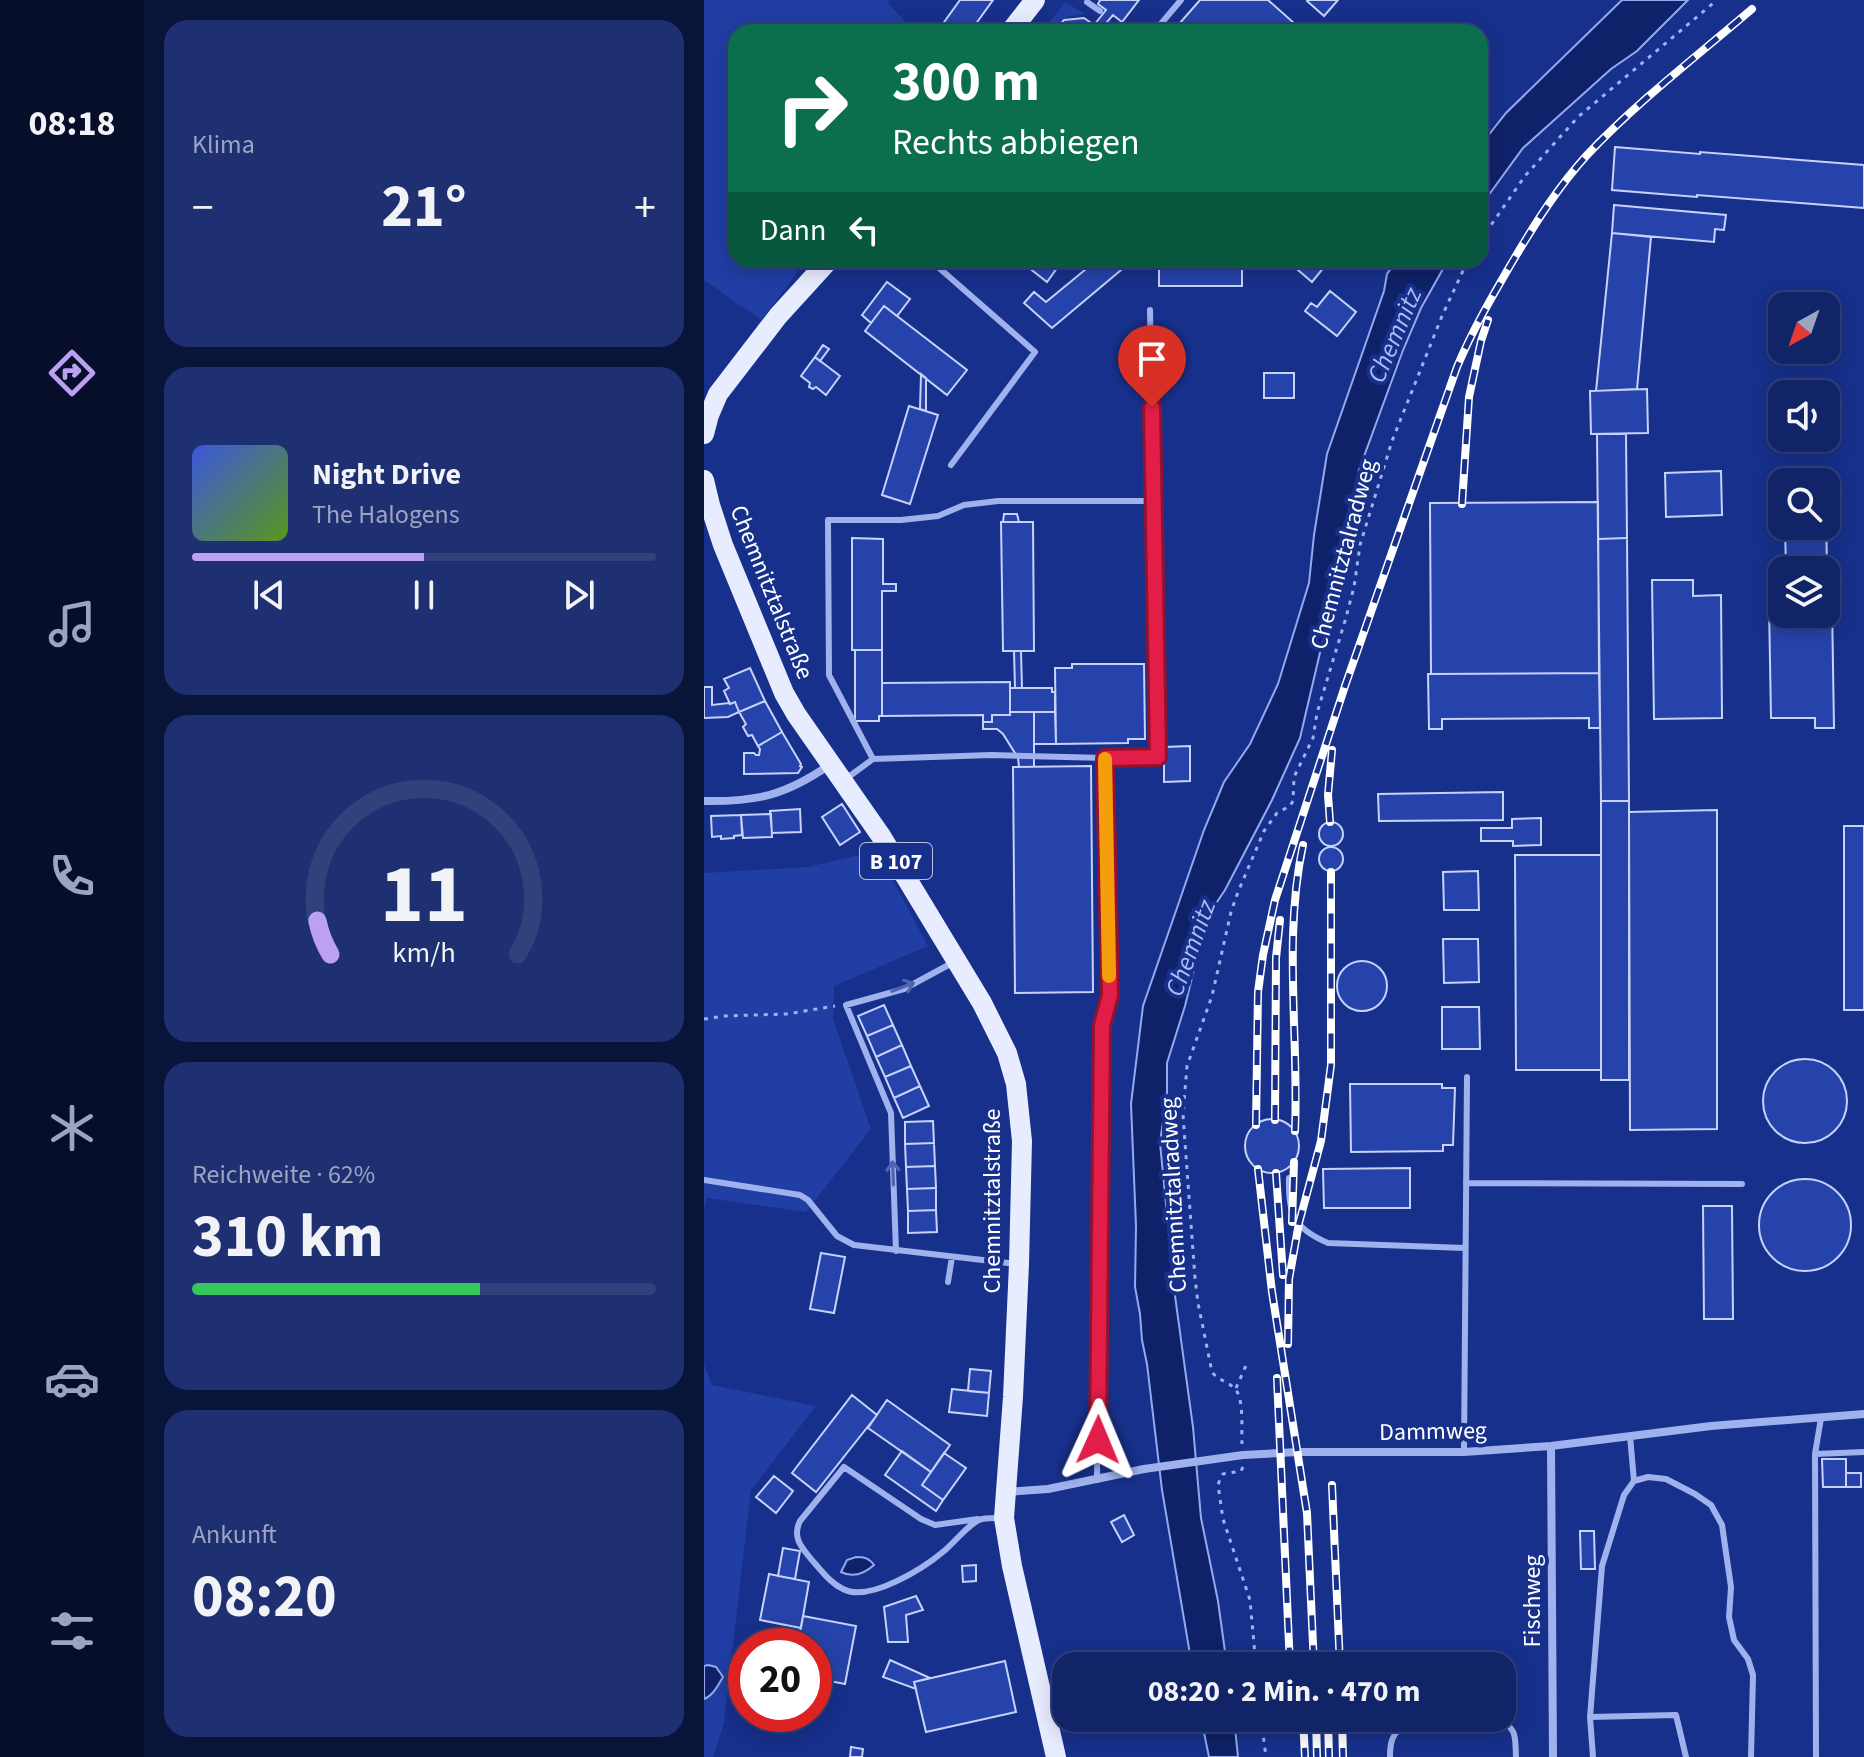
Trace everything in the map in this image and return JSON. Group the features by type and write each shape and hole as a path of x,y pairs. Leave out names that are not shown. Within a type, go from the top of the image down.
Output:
{"main road":[{"path":"1016,24 1035,0"},
{"path":"704,434 718,394 778,316 822,268"},
{"name":"Chemnitztalstraße","path":"704,480 723,545 776,676 796,714 881,836 957,961 999,1034 1016,1084 1022,1141 1019,1264 1004,1518 1056,1757"}],"street":[{"path":"704,801 763,797 837,772"},
{"name":"Dammweg","path":"1005,1492 1048,1489 1144,1469 1243,1455 1464,1452 1551,1446 1711,1426 1864,1414"},
{"name":"Fischweg","path":"1551,1446 1553,1757"}],"lane":[{"path":"1161,24 1181,0"},
{"path":"1086,1 1100,11"},
{"path":"939,268 1035,352 951,465"},
{"path":"837,772 873,759 991,755 1158,757 1150,310"},
{"path":"873,759 829,675 828,520 901,520 938,516 964,505 998,501 1153,501"},
{"path":"1097,1480 1102,1025 1110,995 1105,758"},
{"path":"896,1251 891,1113 846,1005 904,989 957,961"},
{"path":"1464,1452 1467,1077"},
{"path":"1289,1178 1292,1215 1313,1236 1328,1243 1465,1248"},
{"path":"704,1180 800,1195 808,1200 837,1236 854,1245 1019,1264"},
{"path":"1466,1183 1742,1184"},
{"path":"948,1282 952,1257"},
{"path":"1816,1757 1815,1454 1821,1418"},
{"path":"1630,1436 1634,1481"},
{"path":"1815,1454 1864,1452"},
{"path":"978,1519 943,1552 906,1576 857,1593 844,1590 828,1579 801,1548 796,1537 800,1521 844,1467 921,1519 935,1525 978,1519 1004,1518"},
{"path":"1593,1757 1590,1717 1602,1566 1624,1495 1634,1481 1648,1477 1666,1479 1711,1505 1722,1525 1731,1587 1729,1617 1734,1640 1748,1659 1753,1675 1751,1757"},
{"path":"1590,1717 1676,1715 1686,1757"},
{"path":"1390,1757 1390,1742 1402,1726 1418,1721 1481,1720 1508,1724 1514,1733 1516,1757"}],"path":[{"path":"1488,229 1525,176 1578,117 1717,0"},
{"name":"Chemnitztalradweg","path":"1236,1388 1218,1379 1212,1372 1198,1303 1183,1115 1187,1066 1212,996 1238,892 1264,831 1277,813 1293,801 1294,777 1313,738 1317,713 1354,587 1360,545 1392,441 1464,268"},
{"path":"704,1019 787,1014 846,1005"},
{"path":"1248,1361 1236,1388 1240,1398 1243,1469 1223,1474 1218,1485 1223,1519 1250,1600 1255,1652"},
{"path":"1263,1732 1266,1757"}],"shaded area":[{"path":"704,0 889,0 888,3 908,24 728,24 728,268 801,268 761,320 704,280"},
{"path":"1065,2 1085,14 1066,17 1060,24 1048,24"},
{"path":"877,851 928,946 834,986 833,1019 871,1129 806,1212 707,1198 704,1211 704,873 808,867"},
{"path":"704,1364 712,1385 816,1406 751,1490 735,1628 728,1628 728,1688 724,1723 713,1757 704,1757"}],"water":[{"path":"1622,0 1688,0 1637,51 1611,69 1523,148 1488,196 1488,136 1506,113"},
{"name":"Chemnitz","path":"1391,268 1444,268 1421,308 1403,350 1359,470 1346,525 1340,579 1300,738 1272,800 1225,890 1207,917 1167,1063 1167,1092 1160,1143 1175,1296 1193,1427 1201,1518 1225,1652 1190,1652 1162,1490 1135,1287 1131,1104 1143,1006 1204,830 1224,782 1250,744 1278,684 1309,583 1327,454"},
{"path":"866,1558 874,1565 858,1574 841,1572 847,1560"},
{"path":"704,1666 716,1667 723,1677 713,1693 704,1699"},
{"path":"1204,1732 1235,1732 1238,1757 1209,1757"}],"building":[{"path":"960,0 993,0 976,24 943,24"},
{"path":"1100,0 1139,0 1122,22 1113,15 1105,24 1095,24 1106,10 1098,4"},
{"path":"1200,0 1268,0 1295,24 1179,24"},
{"path":"1308,0 1338,0 1324,16"},
{"path":"1084,18 1093,24 1061,24 1064,20"},
{"path":"1615,147 1864,165 1864,208 1612,190"},
{"path":"1614,205 1726,215 1724,230 1715,229 1714,242 1612,233"},
{"path":"1612,233 1651,237 1637,389 1596,391"},
{"path":"1029,268 1057,268 1047,282"},
{"path":"1087,268 1123,268 1052,328 1024,303 1034,292 1046,302"},
{"path":"1159,268 1242,268 1242,286 1159,286"},
{"path":"1296,268 1323,268 1312,282"},
{"path":"887,282 910,299 897,316 884,306 871,323 862,315"},
{"path":"1330,291 1356,312 1337,336 1305,311 1311,303 1317,307"},
{"path":"884,306 967,370 947,395 865,331"},
{"path":"823,345 829,349 820,361 815,357"},
{"path":"815,357 840,376 826,395 816,387 809,387 810,383 801,376"},
{"path":"1264,373 1294,373 1294,398 1264,398"},
{"path":"921,374 926,378 926,411 920,409"},
{"path":"1647,389 1648,433 1591,434 1590,391"},
{"path":"909,406 938,415 910,504 882,495"},
{"path":"1597,434 1626,434 1627,538 1598,539"},
{"path":"1721,471 1722,515 1666,517 1665,473"},
{"path":"1598,502 1599,673 1431,674 1430,503"},
{"path":"1004,514 1017,514 1019,522 1003,522"},
{"path":"1001,522 1033,522 1034,651 1003,651"},
{"path":"852,538 883,539 883,584 896,584 896,591 882,591 882,650 852,650"},
{"path":"1627,538 1629,801 1601,801 1598,539"},
{"path":"1785,540 1827,540 1827,556 1786,556"},
{"path":"1652,580 1693,580 1693,596 1721,595 1722,718 1654,719"},
{"path":"1769,628 1832,628 1834,728 1815,728 1815,718 1771,718"},
{"path":"855,650 882,650 882,716 879,716 879,721 855,721"},
{"path":"1014,651 1021,651 1022,688 1015,688"},
{"path":"1072,664 1144,664 1145,739 1128,739 1128,743 1056,744 1055,668 1072,668"},
{"path":"750,668 765,701 739,712 735,702 730,704 724,691 729,688 724,679"},
{"path":"1599,673 1600,728 1589,728 1589,718 1442,719 1442,729 1429,729 1428,674"},
{"path":"1010,682 1010,715 992,715 992,722 983,722 983,715 882,716 882,683"},
{"path":"704,687 712,687 712,705 735,702 739,712 728,717 704,718"},
{"path":"1010,688 1052,688 1055,692 1055,712 1010,712"},
{"path":"765,701 782,732 758,746 752,735 748,736 739,712"},
{"path":"1010,712 1034,712 1034,767 1019,767 1018,758 1003,734 997,729 983,729 983,722 992,722 992,715 1010,715"},
{"path":"1034,712 1055,712 1056,744 1034,744"},
{"path":"782,732 801,764 798,773 744,774 744,753 759,755 758,746"},
{"path":"1190,746 1190,781 1164,782 1164,747"},
{"path":"1091,766 1093,992 1015,993 1013,767"},
{"path":"1503,792 1503,820 1379,821 1378,794"},
{"path":"1601,801 1629,801 1629,1080 1601,1080"},
{"path":"842,804 860,832 840,845 822,817"},
{"path":"800,809 801,832 772,833 770,811"},
{"path":"1717,810 1717,1129 1630,1130 1629,812"},
{"path":"771,814 772,837 743,838 741,815"},
{"path":"741,815 742,835 721,839 721,836 712,837 711,816"},
{"path":"1541,818 1541,845 1513,846 1513,841 1481,841 1481,828 1512,828 1512,819"},
{"path":"1331,822 1340,825 1343,834 1340,843 1331,846 1322,843 1319,834 1322,825"},
{"path":"1844,826 1864,826 1864,1010 1844,1010"},
{"path":"1331,847 1340,850 1343,859 1340,868 1331,871 1322,868 1319,859 1322,850"},
{"path":"1515,855 1601,855 1601,1070 1516,1070"},
{"path":"1478,871 1479,910 1444,910 1443,872"},
{"path":"1443,939 1478,939 1479,982 1444,983"},
{"path":"1362,961 1380,968 1387,986 1380,1004 1362,1011 1344,1004 1337,986 1344,968"},
{"path":"884,1005 893,1025 867,1036 858,1016"},
{"path":"1442,1007 1479,1007 1480,1049 1442,1049"},
{"path":"893,1025 902,1045 876,1057 867,1036"},
{"path":"902,1045 911,1066 885,1077 876,1057"},
{"path":"1797,1059 1813,1059 1829,1066 1840,1077 1847,1101 1844,1117 1835,1131 1813,1143 1797,1143 1781,1136 1770,1125 1763,1109 1763,1093 1770,1077 1781,1066"},
{"path":"911,1066 920,1086 894,1098 885,1077"},
{"path":"1350,1084 1442,1084 1442,1088 1455,1088 1453,1145 1443,1145 1443,1151 1351,1152"},
{"path":"920,1086 929,1106 903,1118 894,1098"},
{"path":"1272,1119 1291,1127 1299,1146 1291,1165 1272,1173 1253,1165 1245,1146 1253,1127"},
{"path":"933,1121 934,1143 905,1144 905,1122"},
{"path":"934,1143 935,1166 906,1167 905,1144"},
{"path":"935,1166 936,1188 907,1189 906,1167"},
{"path":"1410,1168 1410,1208 1324,1208 1323,1169"},
{"path":"1805,1179 1823,1182 1838,1192 1848,1207 1851,1225 1848,1243 1838,1258 1823,1268 1805,1271 1787,1268 1772,1258 1762,1243 1759,1225 1762,1207 1772,1192 1787,1182"},
{"path":"936,1188 936,1210 908,1211 907,1189"},
{"path":"1703,1206 1732,1206 1733,1319 1704,1319"},
{"path":"936,1210 937,1232 908,1233 908,1211"},
{"path":"821,1253 845,1257 834,1313 810,1309"},
{"path":"970,1369 991,1371 989,1393 968,1391"},
{"path":"952,1389 989,1393 987,1416 949,1412"},
{"path":"852,1395 877,1415 816,1492 792,1473"},
{"path":"887,1400 950,1445 931,1472 868,1428"},
{"path":"902,1451 931,1472 922,1485 943,1500 936,1511 885,1475"},
{"path":"944,1453 966,1468 943,1500 922,1485"},
{"path":"1822,1459 1846,1459 1846,1487 1823,1487"},
{"path":"1846,1473 1861,1473 1861,1487 1846,1487"},
{"path":"774,1476 793,1491 776,1513 756,1497"},
{"path":"1124,1515 1134,1535 1122,1542 1111,1522"},
{"path":"1580,1531 1594,1531 1595,1569 1581,1569"},
{"path":"783,1548 800,1551 795,1579 778,1576"},
{"path":"976,1565 976,1581 963,1582 962,1566"},
{"path":"769,1574 809,1582 801,1628 760,1620"},
{"path":"916,1596 923,1610 906,1615 908,1642 888,1642 884,1607"},
{"path":"803,1616 856,1626 845,1684 832,1681 832,1628 801,1628"},
{"path":"890,1660 930,1678 914,1682 916,1689 883,1677"},
{"path":"1005,1661 1016,1712 926,1732 914,1682"},
{"path":"851,1747 863,1749 862,1757 850,1757"}],"railway":[{"path":"1256,1125 1258,992 1275,900 1345,686 1463,353 1522,245 1576,167 1647,98 1752,9"},
{"path":"1462,504 1469,397 1488,320"},
{"path":"1330,822 1328,795 1332,750"},
{"path":"1295,1131 1294,915 1303,845"},
{"path":"1288,1344 1289,1279 1299,1223 1321,1141 1331,1065 1331,872"},
{"path":"1275,1120 1276,958 1280,920"},
{"path":"1292,1222 1294,1162"},
{"path":"1258,1169 1272,1292 1307,1513 1313,1652"},
{"path":"1276,1173 1283,1275"},
{"path":"1277,1378 1289,1652"},
{"path":"1332,1485 1339,1652"},
{"path":"1304,1732 1305,1757"},
{"path":"1316,1732 1317,1757"},
{"path":"1328,1732 1329,1757"},
{"path":"1342,1732 1343,1757"}],"slow traffic":[{"path":"1105,759 1109,976"}],"route":[{"path":"1098,1440 1102,1021 1110,995 1105,758 1158,757 1152,407"}]}
